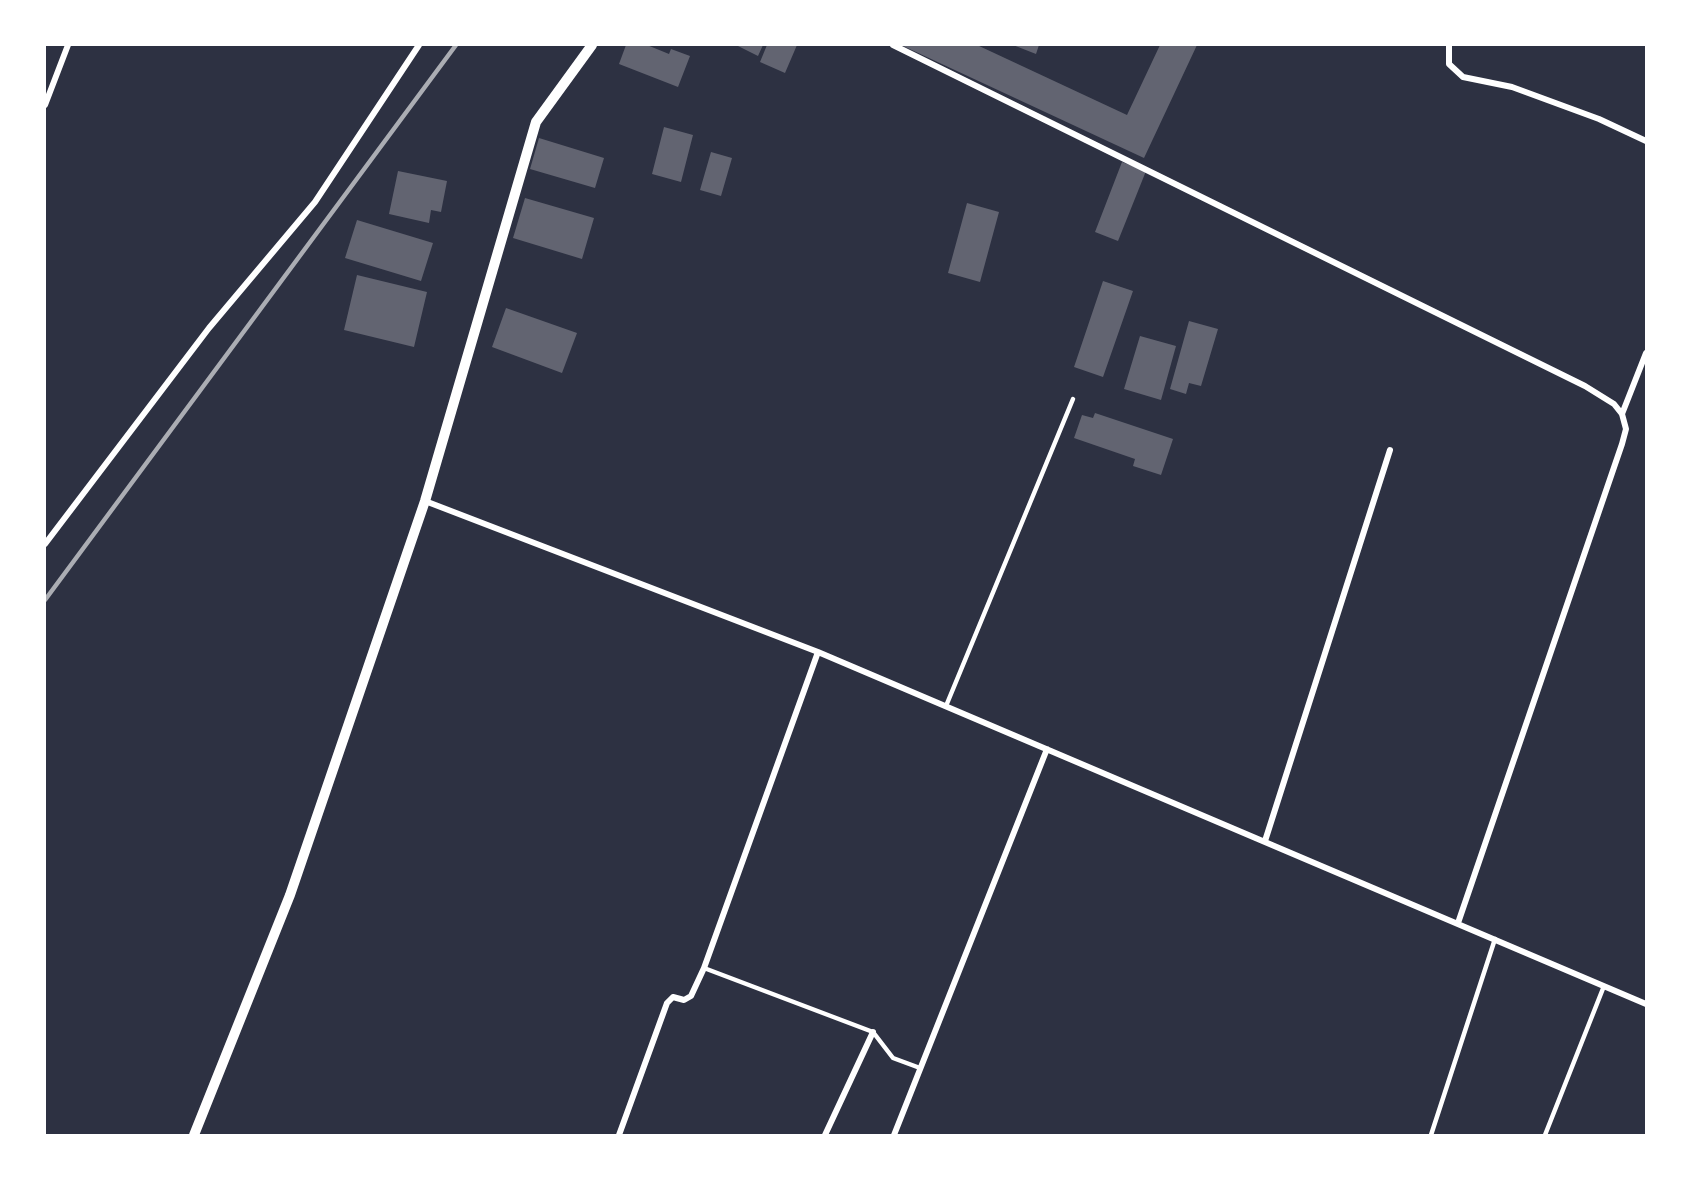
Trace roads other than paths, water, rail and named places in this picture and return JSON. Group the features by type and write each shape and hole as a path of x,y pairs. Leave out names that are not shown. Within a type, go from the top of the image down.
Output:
{"street":[{"path":"45,105 68,45"},
{"path":"45,544 209,328 315,202 419,45"},
{"path":"194,1135 290,896 425,501 536,122 592,45"},
{"path":"893,45 1585,386 1614,404 1622,414 1626,429 1622,444 1458,923"},
{"path":"1449,45 1449,64 1463,77 1512,87 1599,119 1646,141"},
{"path":"1622,414 1646,353"},
{"path":"1265,841 1390,450"},
{"path":"425,501 818,652 1646,1004"},
{"path":"619,1135 667,1003 673,997 684,1000 691,996 704,968 818,652"},
{"path":"894,1135 1047,749"},
{"path":"825,1135 873,1032"}],"lane":[{"path":"946,706 1073,399"},
{"path":"1431,1135 1495,939"},
{"path":"704,968 873,1032 893,1058 920,1068"},
{"path":"1545,1135 1604,986"}],"railway":[{"path":"45,600 456,45"}]}
